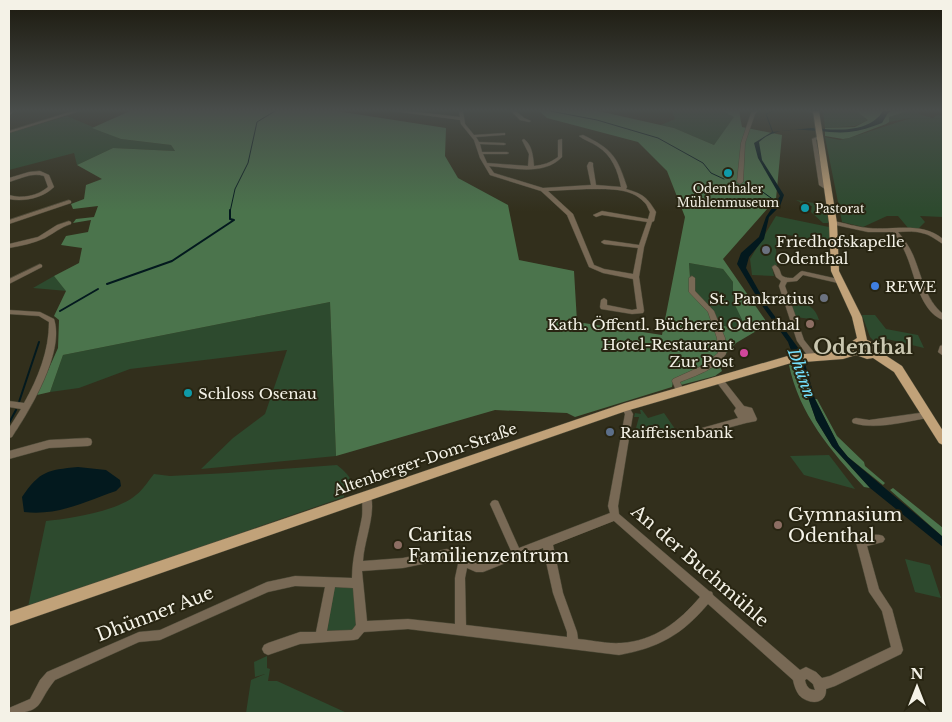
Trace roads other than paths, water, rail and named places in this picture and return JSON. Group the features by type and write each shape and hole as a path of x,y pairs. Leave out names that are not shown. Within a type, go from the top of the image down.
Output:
{"main road":[{"path":"821,145 833,223 835,264 838,281 857,317 862,342"},
{"path":"857,351 853,343 862,342 872,346 874,353 898,369 941,433"},
{"name":"Altenberger-Dom-Straße","path":"9,619 625,407 791,359 843,355 857,351 866,355 874,353"}],"street":[{"path":"478,145 485,164 492,174 499,177 543,190 594,187 623,189 636,194 649,204 653,212 641,247 636,277 641,311 632,312 603,306"},
{"path":"526,145 531,154 531,167"},
{"path":"485,164 531,167 549,165 558,160 560,145"},
{"path":"598,145 614,156 623,189"},
{"path":"740,182 744,145"},
{"path":"480,153 507,153"},
{"path":"591,163 594,187"},
{"path":"9,180 40,173 46,175 51,187 36,195 19,198 9,197"},
{"path":"543,190 570,214 591,266 603,271 636,277"},
{"path":"9,222 69,202"},
{"path":"596,215 602,213 651,220"},
{"path":"9,246 22,244 44,236 61,224 69,223"},
{"path":"833,223 869,230 928,232 943,242"},
{"path":"895,230 910,251 927,304 943,318"},
{"path":"604,242 641,247"},
{"path":"9,282 28,269 40,266"},
{"path":"776,268 784,280"},
{"path":"784,280 796,280 802,273 838,281"},
{"path":"680,391 676,381 698,372 716,361 722,354 721,338 711,311 692,292 692,278"},
{"path":"784,280 782,286 801,342 809,357"},
{"path":"9,312 40,314 52,321 53,329 46,365 27,407 9,434"},
{"path":"705,430 750,420 753,416 749,410 742,408 719,380"},
{"path":"9,404 27,407"},
{"name":"An der Buchmühle","path":"625,407 629,414 613,506 615,516 799,677 802,690 813,697 818,696 821,692 820,684 812,675 802,674 799,677"},
{"path":"856,421 869,422 928,415"},
{"path":"9,455 49,444 88,442"},
{"path":"362,628 358,566 368,508 366,496"},
{"path":"495,504 517,554"},
{"path":"358,566 403,563 447,554 464,562 483,567 615,516"},
{"name":"An der Buchmühle","path":"820,684 831,682 897,650 887,610 874,592 861,542 880,539"},
{"path":"546,542 558,593 572,632 572,643"},
{"path":"461,629 460,578 464,562"},
{"name":"Dhünner Aue","path":"11,713 34,703 44,684 51,676 139,637 160,635 267,587 295,581 358,582"},
{"path":"320,637 331,582"},
{"path":"268,650 300,638 354,635 362,628 408,624 619,649 651,642 668,635 680,626 708,596"}],"water":[{"name":"Dhünn","path":"754,145 759,145 762,160 784,195 780,206 769,217 764,239 749,257 746,268 768,307 802,353 815,399 839,446 848,457 943,537 943,547 870,488 832,446 816,420 788,342 763,307 737,264 741,253 759,237 766,217 780,196 758,158"},
{"path":"78,467 106,470 120,480 121,486 116,491 60,510 36,513 24,512 22,497 39,477 51,471"}],"waterway":[{"path":"230,212 235,189 248,163 252,145"},
{"path":"670,145 703,163 711,173 724,179"},
{"path":"745,183 749,188 760,190 778,203"},
{"path":"107,284 172,261 234,220 230,219 230,212"},
{"path":"60,311 98,289"},
{"path":"19,402 39,342"},
{"path":"9,423 16,410"}],"place":[{"name":"Odenthaler Mühlenmuseum","path":"728,173"},
{"name":"Pastorat","path":"805,208"},
{"name":"Friedhofskapelle Odenthal","path":"766,250"},
{"name":"REWE","path":"875,286"},
{"name":"St. Pankratius","path":"824,298"},
{"name":"Kath. Öffentl. Bücherei Odenthal","path":"810,324"},
{"name":"Hotel-Restaurant Zur Post","path":"744,353"},
{"name":"Schloss Osenau","path":"188,393"},
{"name":"Raiffeisenbank","path":"610,432"},
{"name":"Gymnasium Odenthal","path":"778,525"},
{"name":"Caritas Familienzentrum","path":"398,545"}],"district":[{"name":"Odenthal","path":"863,347"}]}
